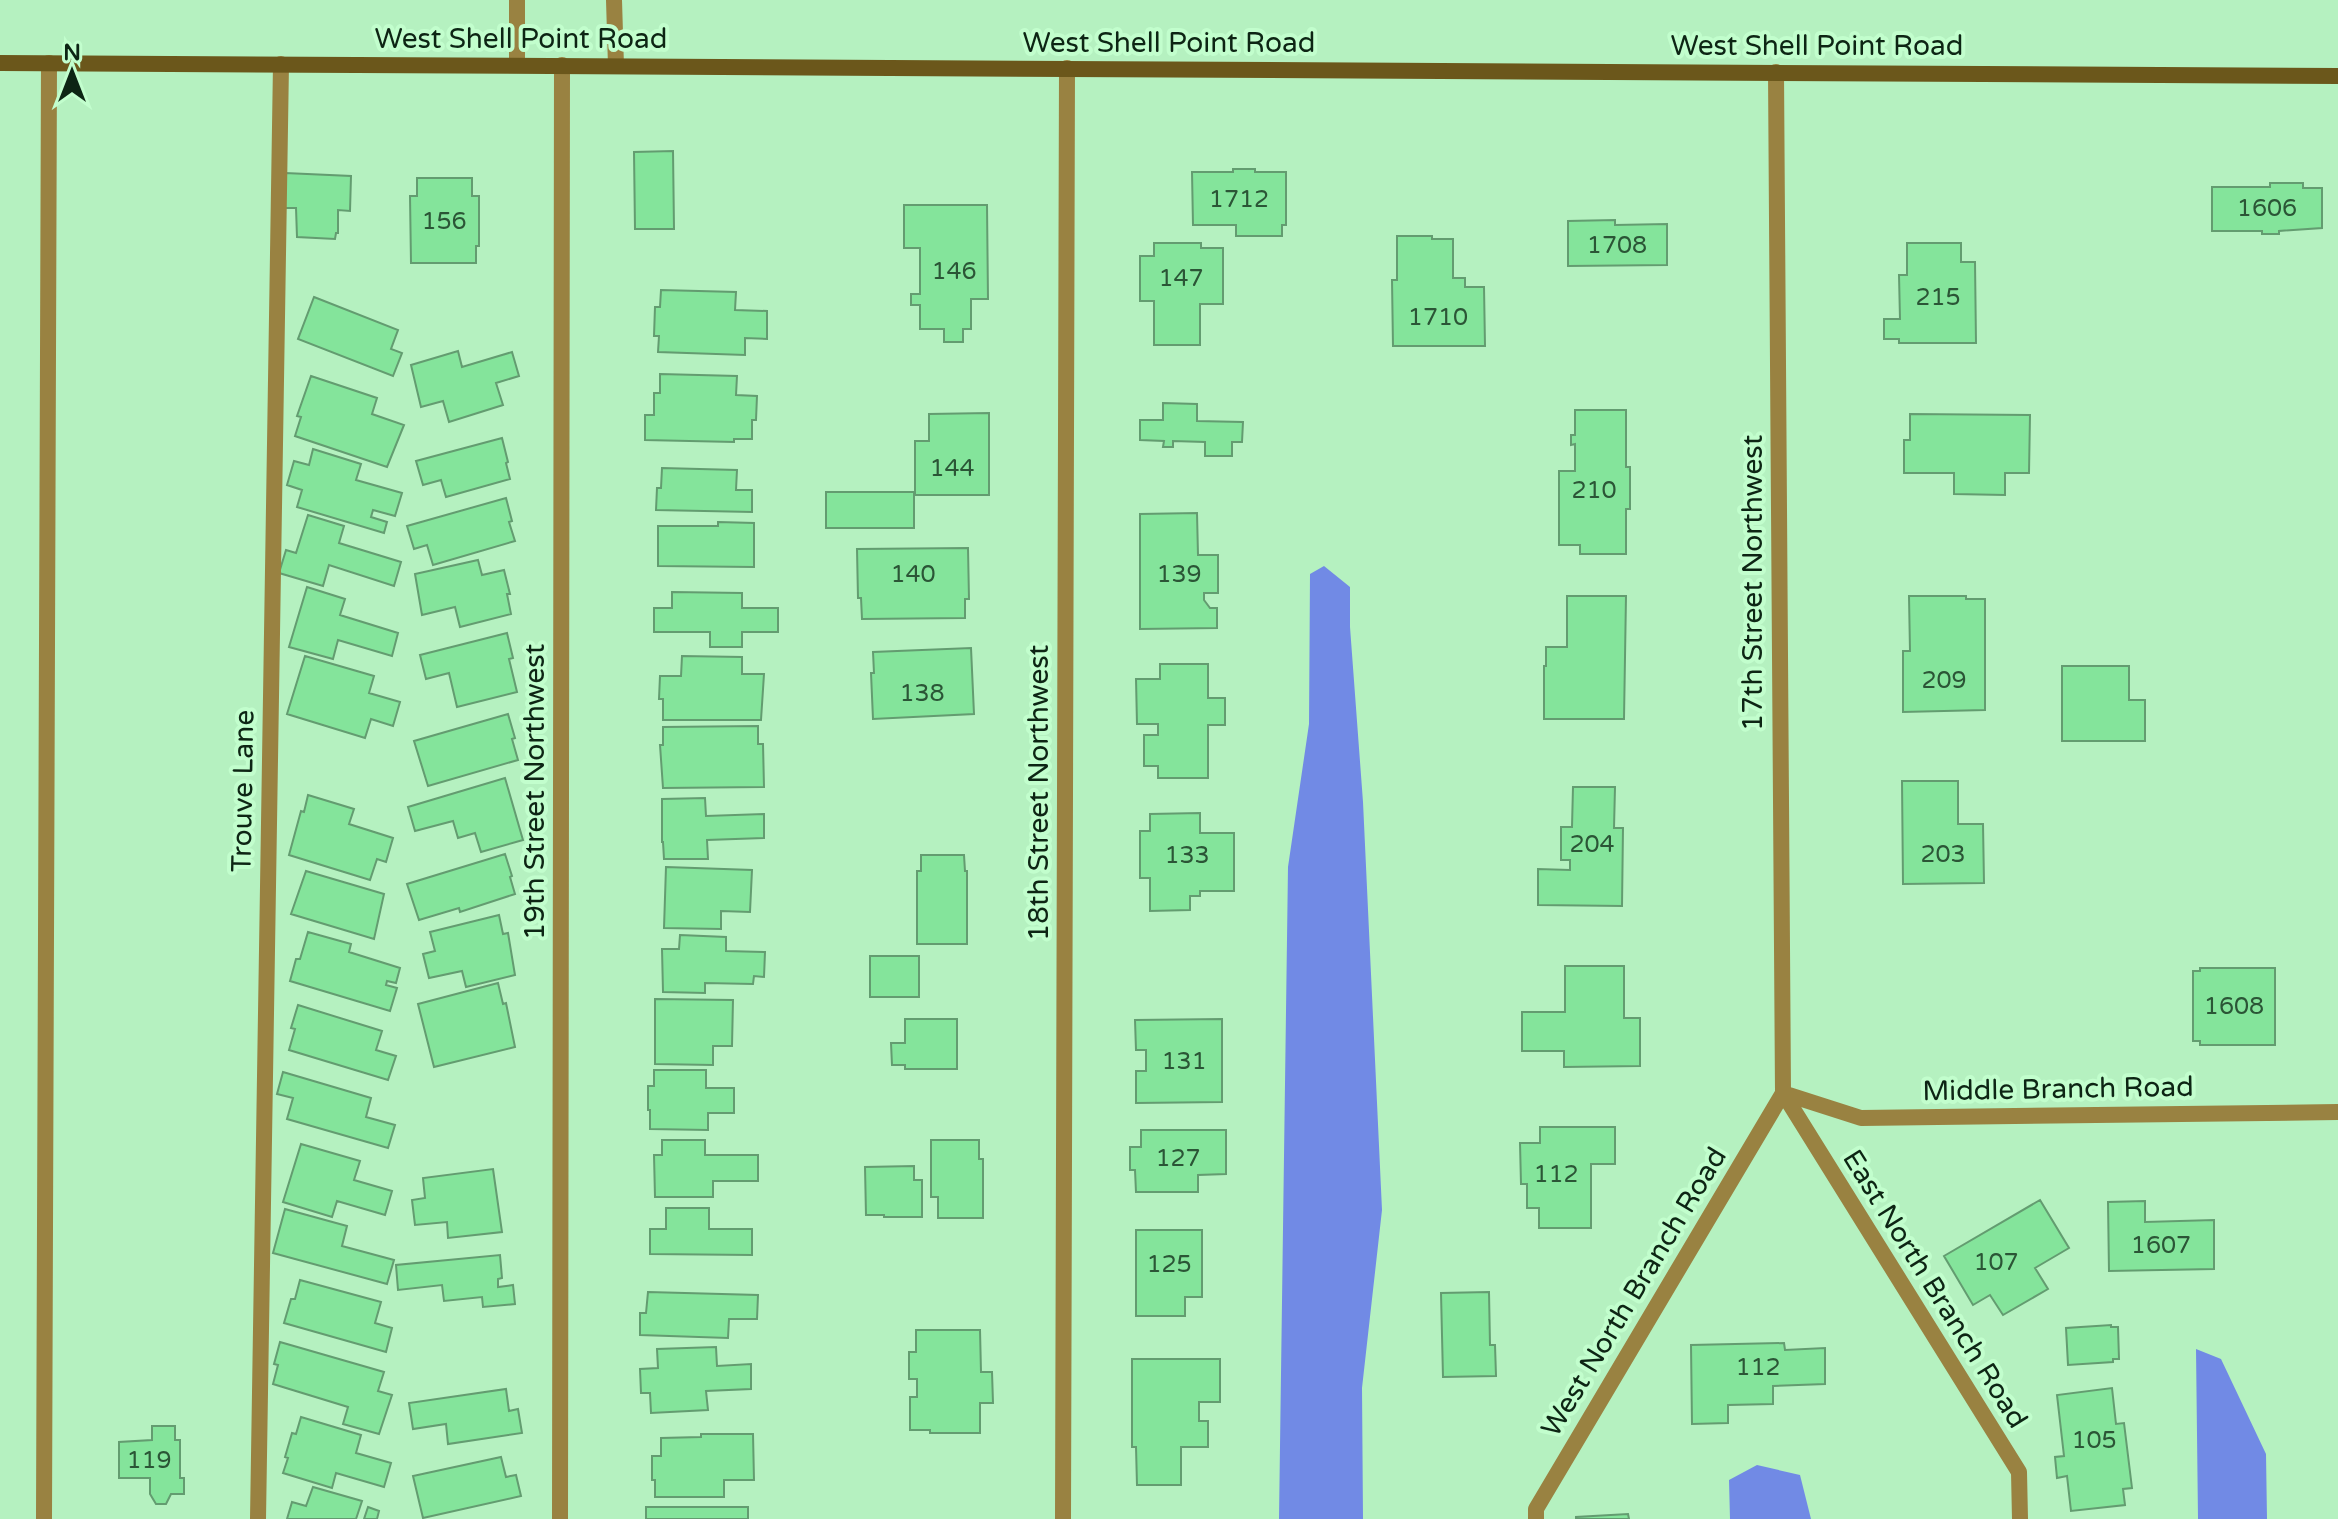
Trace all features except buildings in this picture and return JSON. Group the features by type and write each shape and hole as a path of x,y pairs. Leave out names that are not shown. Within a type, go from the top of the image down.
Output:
{"street":[{"path":"517,0 517,65"},
{"path":"614,0 616,66"},
{"name":"West Shell Point Road","path":"0,63 2338,76"},
{"path":"44,1519 49,63"},
{"name":"Trouve Lane","path":"258,1519 281,64"},
{"name":"19th Street Northwest","path":"560,1519 562,65"},
{"name":"18th Street Northwest","path":"1063,1519 1067,68"},
{"name":"17th Street Northwest","path":"1776,72 1783,1093"},
{"name":"Middle Branch Road","path":"1783,1093 1861,1118 2338,1112"},
{"name":"West North Branch Road","path":"1536,1519 1536,1509 1783,1093"},
{"name":"East North Branch Road","path":"1783,1093 2019,1472 2020,1519"}],"water":[{"path":"1324,566 1350,587 1382,1210 1362,1388 1363,1519 1279,1519 1288,867 1309,724 1310,574"},
{"path":"2196,1349 2221,1359 2266,1454 2267,1519 2198,1519"},
{"path":"1757,1465 1800,1475 1811,1519 1730,1519 1729,1480"}]}
